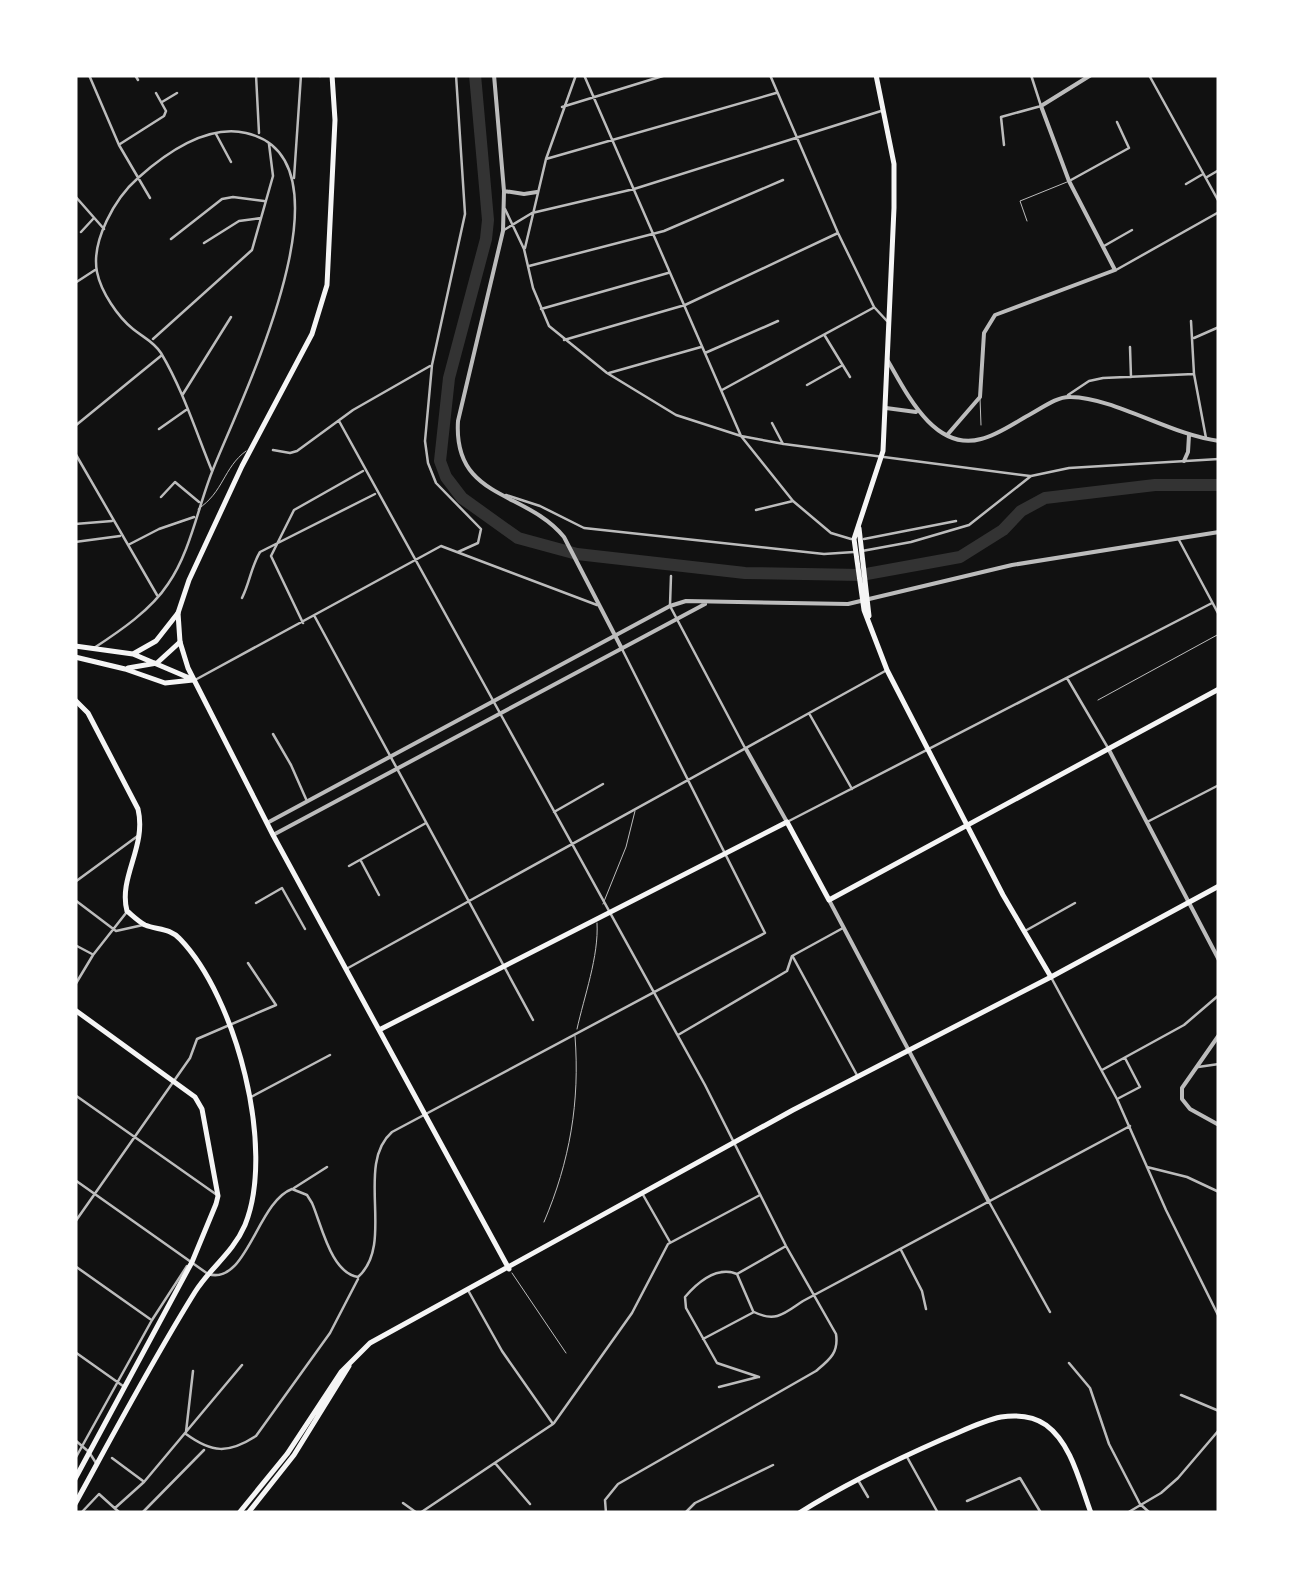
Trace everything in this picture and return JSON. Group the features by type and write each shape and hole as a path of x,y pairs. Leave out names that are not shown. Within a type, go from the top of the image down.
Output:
{"main road":[{"path":"133,654 156,642 178,613 189,580 252,447 312,334 327,285 335,120 332,75"},
{"path":"876,75 894,164 882,454 858,526 867,609 888,670 1051,978"},
{"path":"178,613 180,642 194,680 266,823 509,1269"},
{"path":"125,668 157,663 180,642"},
{"path":"75,646 133,654 194,680"},
{"path":"75,657 125,668 164,683 194,680"},
{"path":"381,1030 786,822 829,900 1219,688"},
{"path":"75,700 88,713 134,800 140,820 140,835 125,892 127,911 145,924 172,931 181,940 209,980 230,1026 249,1098 255,1188 250,1210 232,1248 208,1274 75,1504"},
{"path":"239,1513 287,1454 330,1386 370,1343 907,1050 1051,978 1219,886"},
{"path":"75,1010 195,1097 202,1109 218,1196 192,1262 75,1479"},
{"path":"248,1513 294,1455 353,1359"},
{"path":"116,1401 126,1410"},
{"path":"799,1513 906,1456 993,1419 1012,1416 1046,1425 1067,1450 1091,1513"}],"street":[{"path":"88,75 119,145 150,198"},
{"path":"256,75 259,136"},
{"path":"93,648 158,597 176,572 273,322 296,219 294,179 301,75"},
{"path":"456,75 465,214 432,365 425,417 428,463 436,483 481,529 478,543 458,552"},
{"path":"186,1434 205,1448 229,1448 256,1436 330,1333 373,1253 378,1150 392,1132 766,933 557,528 490,490 468,469 456,444 458,421 503,231 504,192 494,75"},
{"path":"524,250 546,159 576,75"},
{"path":"584,75 741,436 793,502 831,534 857,543 956,521"},
{"path":"562,107 666,75"},
{"path":"770,75 838,233 874,307 890,323"},
{"path":"1030,75 1070,181 1116,270"},
{"path":"1004,145 1001,117 1041,106 1091,75"},
{"path":"1149,75 1219,202"},
{"path":"119,145 164,116 166,111 156,93"},
{"path":"161,102 177,93"},
{"path":"546,159 777,93"},
{"path":"503,231 532,213 634,188 885,110"},
{"path":"1070,181 1129,148 1117,122"},
{"path":"212,471 162,355 152,340 131,328 104,292 96,270 104,230 117,204 138,178 177,148 215,133 236,131 268,141 294,179"},
{"path":"215,133 231,162"},
{"path":"152,340 252,250 273,176 268,141"},
{"path":"1186,184 1219,170"},
{"path":"526,266 653,233 783,180"},
{"path":"504,192 537,192"},
{"path":"75,196 104,230"},
{"path":"171,240 222,199 265,202"},
{"path":"75,210 80,202"},
{"path":"504,207 514,222 540,309 549,326 607,374 676,415 741,436 784,444 1031,476 1069,468 1219,459"},
{"path":"948,434 980,398 984,333 994,315 1116,270 1219,212"},
{"path":"81,232 94,218"},
{"path":"204,243 239,221 261,218"},
{"path":"1102,246 1132,230"},
{"path":"563,340 685,305 838,233"},
{"path":"75,283 96,270"},
{"path":"540,309 670,273"},
{"path":"720,390 874,307"},
{"path":"182,395 231,318"},
{"path":"704,354 778,321"},
{"path":"1191,321 1194,374 1206,440"},
{"path":"1193,338 1219,327"},
{"path":"824,335 850,377"},
{"path":"607,374 701,347"},
{"path":"1130,347 1132,379"},
{"path":"75,426 162,355"},
{"path":"888,361 917,412 932,426 967,441 980,440 1089,381 1194,374"},
{"path":"273,450 290,454 297,451 338,421 432,365"},
{"path":"808,384 842,365"},
{"path":"1067,396 1219,442"},
{"path":"886,408 917,412"},
{"path":"159,429 187,409"},
{"path":"338,421 836,1334 837,1348 828,1361 784,1392 618,1484 606,1500 606,1513"},
{"path":"772,423 784,444"},
{"path":"1184,461 1188,435"},
{"path":"75,453 158,597"},
{"path":"303,624 272,556 276,545 294,510 364,470"},
{"path":"490,490 540,506 584,528 824,554 868,551 945,534 985,514 1031,476"},
{"path":"160,497 175,482 199,506"},
{"path":"242,598 258,554 376,493"},
{"path":"756,510 793,502"},
{"path":"127,545 159,528 196,516"},
{"path":"75,524 113,521"},
{"path":"266,823 670,606 686,601 848,604 1012,565 1219,532"},
{"path":"75,542 122,536"},
{"path":"1178,538 1219,615"},
{"path":"194,680 441,546 599,606"},
{"path":"671,576 670,606 786,822 1212,604"},
{"path":"273,836 706,604"},
{"path":"315,617 533,1020"},
{"path":"346,969 888,670"},
{"path":"1067,678 1219,960"},
{"path":"810,713 852,790"},
{"path":"273,734 292,765 306,801"},
{"path":"553,812 602,784"},
{"path":"1147,822 1219,785"},
{"path":"326,791 334,804"},
{"path":"348,866 427,822"},
{"path":"75,882 140,835"},
{"path":"360,860 379,895"},
{"path":"256,903 282,888 305,929"},
{"path":"75,900 116,930 145,924"},
{"path":"829,900 1050,1312"},
{"path":"1025,931 1075,903"},
{"path":"75,985 127,911"},
{"path":"676,1035 787,971 792,956 843,928"},
{"path":"75,945 93,955"},
{"path":"792,956 858,1078"},
{"path":"75,1222 190,1058 197,1039 276,1005 248,963"},
{"path":"1051,978 1117,1099 1219,1317"},
{"path":"1100,1070 1184,1025 1219,996"},
{"path":"1219,1035 1182,1088 1182,1099 1190,1109 1219,1125"},
{"path":"249,1098 330,1055"},
{"path":"1117,1099 1140,1087 1124,1057"},
{"path":"1196,1068 1219,1064"},
{"path":"75,1095 218,1196"},
{"path":"718,1388 760,1376 718,1363 686,1308 685,1297 712,1275 727,1270 736,1274 754,1312 777,1319 814,1295 1130,1126"},
{"path":"1146,1166 1187,1177 1219,1192"},
{"path":"75,1180 208,1274 218,1277 236,1266 272,1204 327,1167"},
{"path":"292,1189 307,1195 336,1262 358,1278"},
{"path":"642,1193 670,1244"},
{"path":"404,1504 419,1513 552,1424 632,1312 670,1244 760,1194"},
{"path":"736,1274 786,1246"},
{"path":"900,1248 922,1291 926,1309"},
{"path":"75,1459 152,1320 180,1274 192,1262"},
{"path":"75,1266 152,1320"},
{"path":"468,1291 502,1352 552,1424"},
{"path":"703,1340 754,1312"},
{"path":"75,1352 124,1386"},
{"path":"1069,1363 1090,1388 1109,1444 1140,1504 1150,1513"},
{"path":"115,1508 144,1482 242,1365"},
{"path":"186,1434 194,1371"},
{"path":"1181,1395 1219,1411"},
{"path":"1127,1513 1178,1478 1219,1430"},
{"path":"75,1440 90,1452 96,1465"},
{"path":"142,1513 205,1448"},
{"path":"906,1456 938,1513"},
{"path":"112,1458 144,1482"},
{"path":"495,1463 530,1504"},
{"path":"684,1513 695,1503 773,1466"},
{"path":"966,1501 1020,1478 1041,1513"},
{"path":"858,1479 868,1497"},
{"path":"81,1513 99,1494 120,1513"}],"lane":[{"path":"1027,221 1020,201 1070,181"},
{"path":"980,398 981,425"},
{"path":"199,506 214,499 233,463 252,447"},
{"path":"1098,700 1219,634"},
{"path":"603,904 626,847 634,811"},
{"path":"544,1222 557,1192 572,1135 578,1058 575,1037 596,954 597,919"},
{"path":"509,1269 566,1352"}],"waterway":[{"path":"475,75 488,220 449,378 440,461 446,477 462,498 518,538 577,554 745,573 861,575 960,557 1003,530 1021,511 1045,498 1155,485 1219,485"}]}
